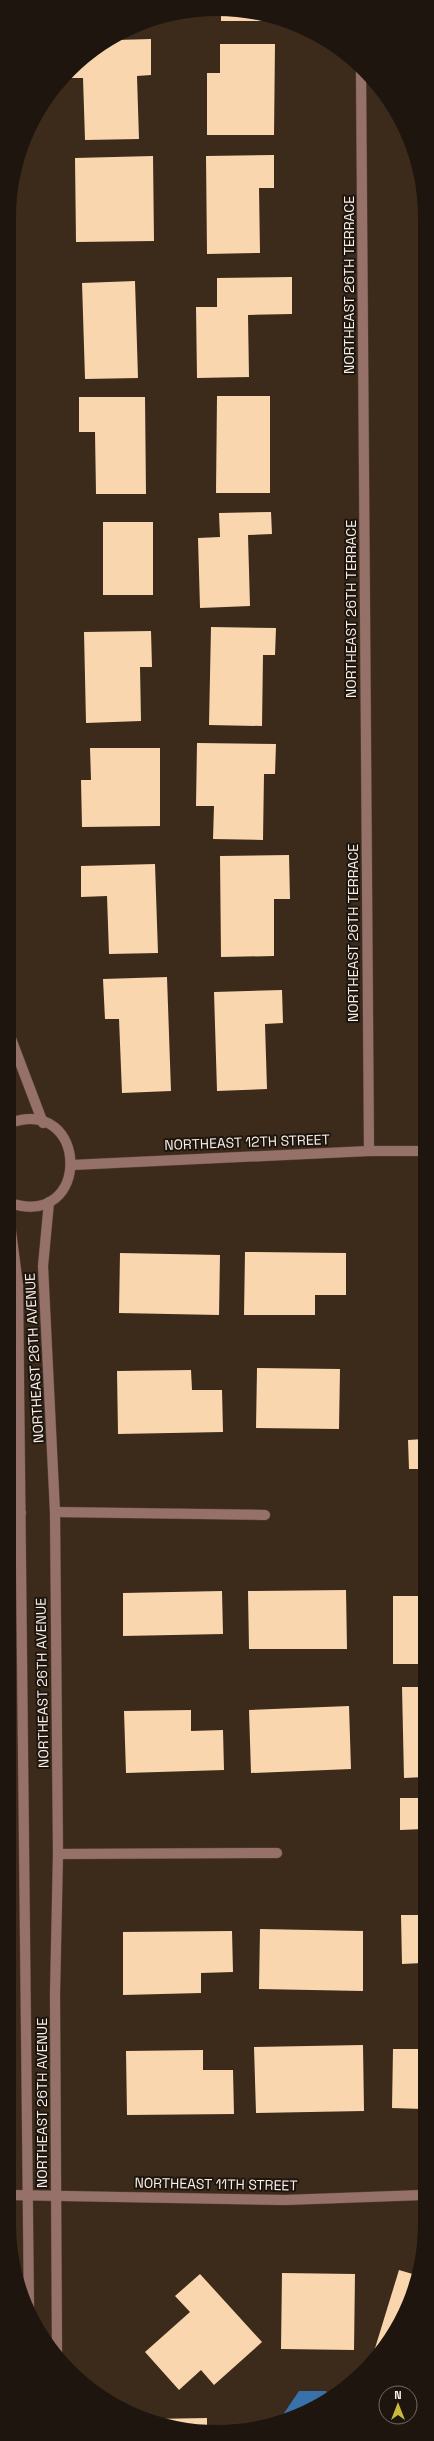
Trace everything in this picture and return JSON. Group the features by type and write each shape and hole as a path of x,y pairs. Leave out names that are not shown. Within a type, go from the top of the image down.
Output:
{"street":[{"name":"NORTHEAST 26TH TERRACE","path":"361,77 369,1151"},
{"path":"16,1051 44,1123"},
{"path":"16,1121 21,1120 44,1123 62,1136 70,1149 72,1165 60,1193 48,1202 35,1206 16,1205"},
{"name":"NORTHEAST 12TH STREET","path":"72,1165 369,1151 418,1151"},
{"name":"NORTHEAST 26TH AVENUE","path":"48,1202 44,1266 55,1512 58,1854 55,1994 57,2345"},
{"name":"NORTHEAST 26TH AVENUE","path":"16,1270 18,1285 21,1513 29,2295"},
{"path":"55,1512 265,1515"},
{"path":"16,1513 21,1513"},
{"path":"58,1854 276,1853"},
{"name":"NORTHEAST 11TH STREET","path":"16,2195 56,2194 285,2200 418,2195"}],"water":[{"path":"299,2391 326,2391 327,2392 294,2410 284,2413"}],"building":[{"path":"221,16 260,21 221,21"},
{"path":"151,39 151,75 137,76 139,139 85,140 83,78 72,78 84,66 105,50 123,40"},
{"path":"220,44 275,44 274,135 207,135 207,73 220,73"},
{"path":"274,155 274,188 259,188 260,253 207,254 206,156"},
{"path":"153,156 154,241 76,242 75,158"},
{"path":"292,277 292,314 248,315 249,377 197,378 196,307 217,307 217,278"},
{"path":"135,281 138,378 85,379 82,283"},
{"path":"217,396 270,396 270,493 216,493"},
{"path":"79,397 145,397 146,494 96,494 95,432 79,432"},
{"path":"271,512 272,534 248,535 250,606 200,608 198,538 220,537 219,513"},
{"path":"103,522 153,522 153,595 103,595"},
{"path":"211,627 276,628 275,655 263,655 262,726 209,725"},
{"path":"151,631 152,667 140,667 141,721 86,723 84,632"},
{"path":"197,743 276,744 275,774 264,774 263,840 213,839 214,806 196,806"},
{"path":"90,748 160,748 160,826 82,827 81,780 91,780"},
{"path":"289,855 290,899 274,899 274,956 221,957 220,856"},
{"path":"155,864 158,953 109,954 107,896 81,897 81,866"},
{"path":"167,977 171,1091 122,1093 119,1019 105,1019 103,979"},
{"path":"282,990 283,1023 265,1024 267,1089 217,1091 214,992"},
{"path":"245,1252 346,1253 346,1295 315,1295 315,1315 244,1315"},
{"path":"120,1253 220,1255 219,1315 119,1313"},
{"path":"257,1368 340,1369 339,1429 256,1428"},
{"path":"191,1370 192,1390 222,1390 223,1432 118,1434 117,1371"},
{"path":"418,1439 418,1469 409,1469 408,1440"},
{"path":"346,1590 347,1649 249,1649 248,1591"},
{"path":"222,1591 223,1634 123,1636 123,1593"},
{"path":"393,1596 418,1596 418,1664 393,1664"},
{"path":"402,1687 418,1687 418,1777 404,1778"},
{"path":"349,1706 351,1769 251,1773 249,1710"},
{"path":"191,1710 191,1731 223,1730 224,1770 126,1773 124,1711"},
{"path":"400,1798 418,1798 418,1829 400,1830"},
{"path":"401,1915 418,1915 418,1963 402,1964"},
{"path":"260,1929 363,1931 363,1991 259,1989"},
{"path":"232,1931 233,1972 201,1973 201,1993 123,1995 123,1932"},
{"path":"363,2045 364,2111 256,2113 254,2047"},
{"path":"393,2049 418,2049 418,2109 392,2108"},
{"path":"203,2050 203,2070 233,2070 234,2114 127,2115 126,2051"},
{"path":"399,2270 412,2274 403,2301 384,2336 375,2347"},
{"path":"282,2273 355,2274 354,2350 281,2349"},
{"path":"200,2274 262,2342 214,2385 201,2370 179,2390 145,2352 190,2312 175,2296"},
{"path":"207,2418 207,2425 178,2421 168,2419"}]}
